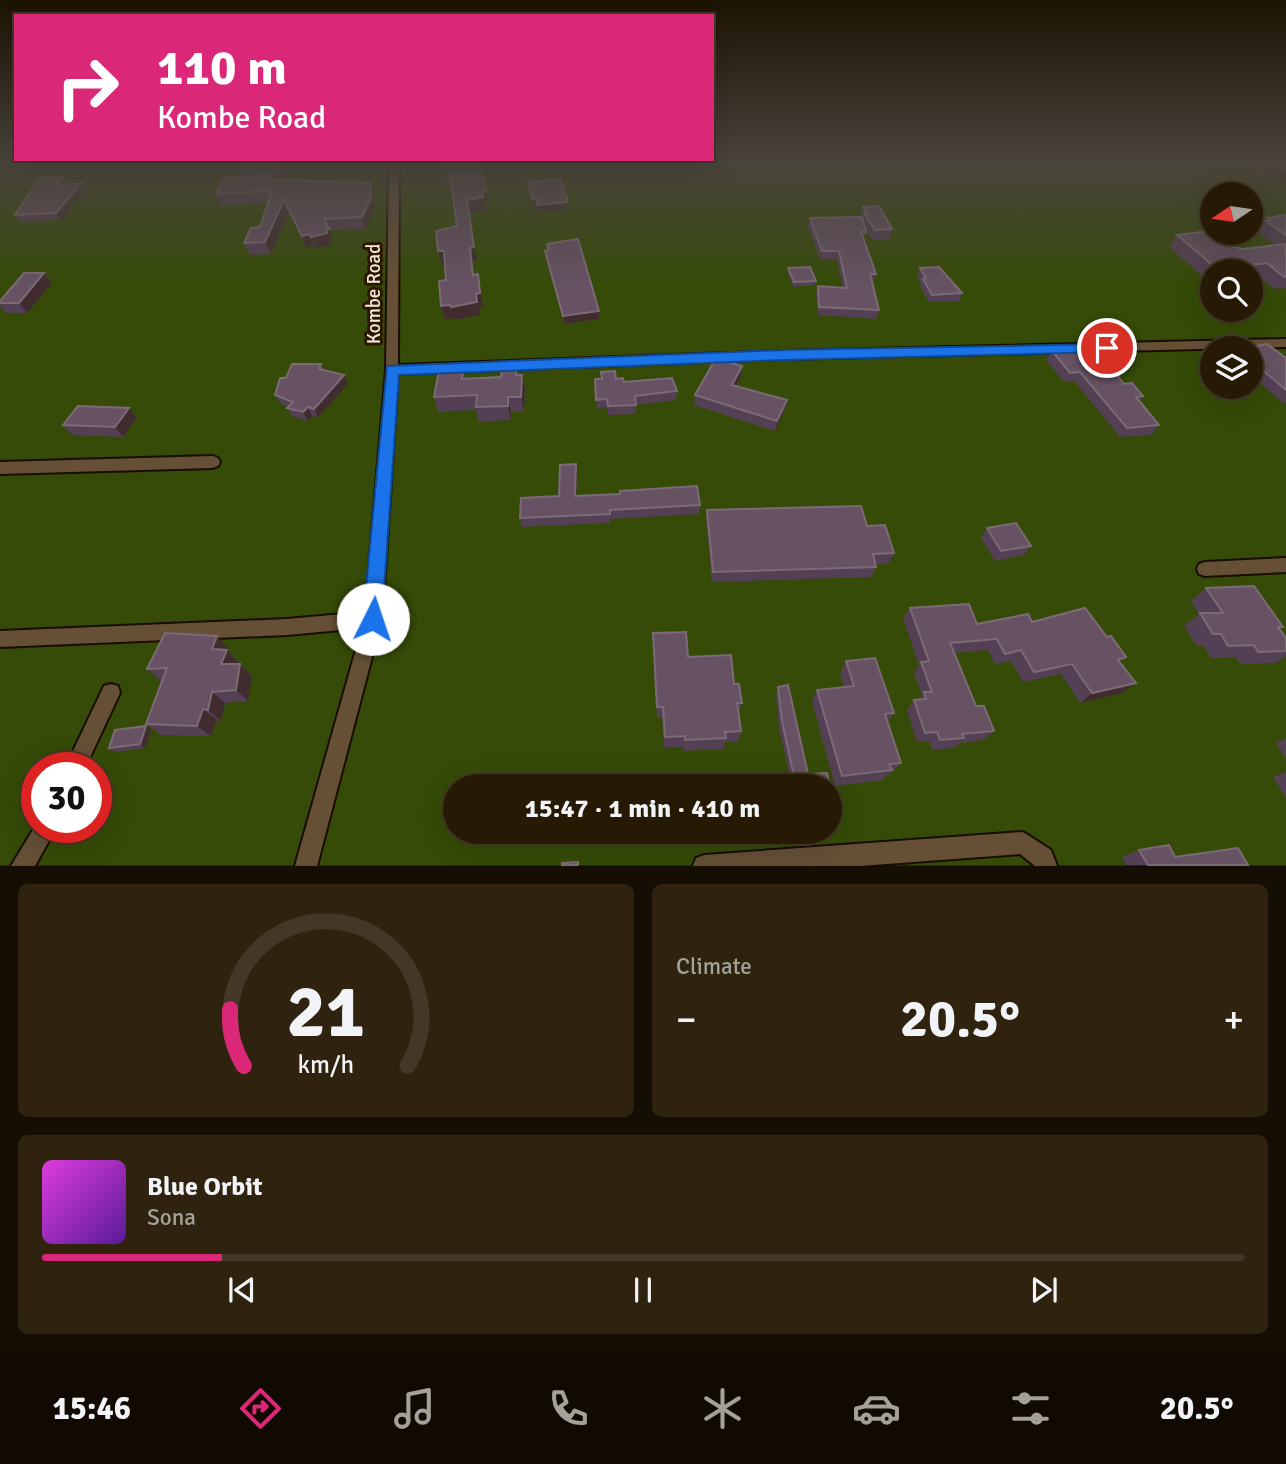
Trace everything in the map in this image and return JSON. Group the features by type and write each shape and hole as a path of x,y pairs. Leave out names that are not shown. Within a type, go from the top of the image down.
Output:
{"street":[{"name":"Kombe Road","path":"394,204 392,370 784,355 1286,344"},
{"path":"306,866 373,619 392,370"},
{"path":"0,468 213,462"},
{"path":"1205,569 1286,565"},
{"path":"0,639 287,626 373,619"},
{"path":"83,752 111,693"},
{"path":"22,866 37,843"},
{"path":"704,866 1023,843 1043,858 1046,866"}],"green space":[{"path":"0,204 1200,204 1200,245 1264,245 1264,204 1286,204 1286,865 0,865"}],"building":[{"path":"22,204 63,204 56,213 15,215"},
{"path":"268,204 282,204 265,242 244,243 251,228 260,227"},
{"path":"286,204 368,204 362,217 324,219 329,229 326,230 327,233 302,236"},
{"path":"454,204 468,204 474,247 470,248 473,275 478,274 480,293 476,294 477,302 441,306 439,281 446,280 444,251 438,251 436,231 457,226"},
{"path":"879,206 892,229 875,230 865,215 863,207"},
{"path":"1286,215 1286,235 1266,221 1270,220 1267,218"},
{"path":"862,217 866,232 861,232 876,274 870,274 879,310 819,307 818,286 847,288 839,251 822,251 810,218"},
{"path":"1200,232 1200,245 1231,245 1243,249 1286,244 1286,276 1267,263 1263,263 1263,259 1205,259 1177,235"},
{"path":"578,239 599,311 563,316 545,251 549,250 547,244"},
{"path":"810,267 816,281 794,282 788,268"},
{"path":"939,267 962,293 932,295 920,268"},
{"path":"24,273 44,273 19,303 0,303 0,301"},
{"path":"1267,344 1286,358 1286,390 1263,370 1263,345"},
{"path":"1086,347 1107,373 1115,373 1124,384 1132,383 1143,396 1136,397 1159,425 1127,428 1080,372 1070,373 1052,351"},
{"path":"716,358 742,366 732,385 787,400 777,421 695,395"},
{"path":"292,364 321,364 319,369 344,375 314,409 308,407 303,412 287,408 293,402 275,395 280,378 286,378"},
{"path":"502,368 517,368 516,375 522,375 521,397 508,397 508,406 476,407 477,395 434,397 439,370 463,369 462,379 501,377"},
{"path":"615,371 616,379 623,378 624,382 672,378 677,391 635,396 636,405 608,406 607,399 596,400 595,379 602,379 601,372"},
{"path":"78,406 129,408 115,427 63,425"},
{"path":"576,464 575,496 697,486 700,505 610,510 610,514 520,518 521,498 559,496 560,465"},
{"path":"861,506 867,526 885,525 894,553 873,554 876,567 713,572 707,510"},
{"path":"1016,523 1031,546 1001,551 987,528"},
{"path":"1254,586 1283,627 1278,627 1286,638 1286,651 1258,652 1254,645 1228,646 1221,634 1213,634 1200,613 1223,613 1206,588"},
{"path":"969,604 977,624 1028,614 1032,622 1085,608 1126,657 1118,660 1136,683 1092,693 1072,664 1034,672 1021,650 1005,654 997,639 950,643 976,706 984,706 994,731 962,734 964,738 940,740 937,732 925,733 914,700 926,699 924,692 932,692 921,662 929,661 910,608"},
{"path":"686,632 688,657 731,655 734,684 739,684 742,703 737,703 741,731 725,732 726,738 685,740 685,736 665,737 663,707 657,707 653,633"},
{"path":"165,633 217,636 212,649 227,650 221,664 240,664 236,690 212,692 208,710 203,709 197,726 146,724 167,668 147,669"},
{"path":"875,658 894,713 885,714 901,763 889,764 892,770 842,776 817,690 854,686 846,661"},
{"path":"788,685 808,774 793,774 778,687"},
{"path":"146,726 140,744 109,748 115,730"},
{"path":"1169,845 1175,857 1238,848 1248,865 1148,865 1139,850"},
{"path":"578,862 578,865 562,865 562,863"}],"route":[{"path":"373,619 392,370 784,355 1107,348"}]}
